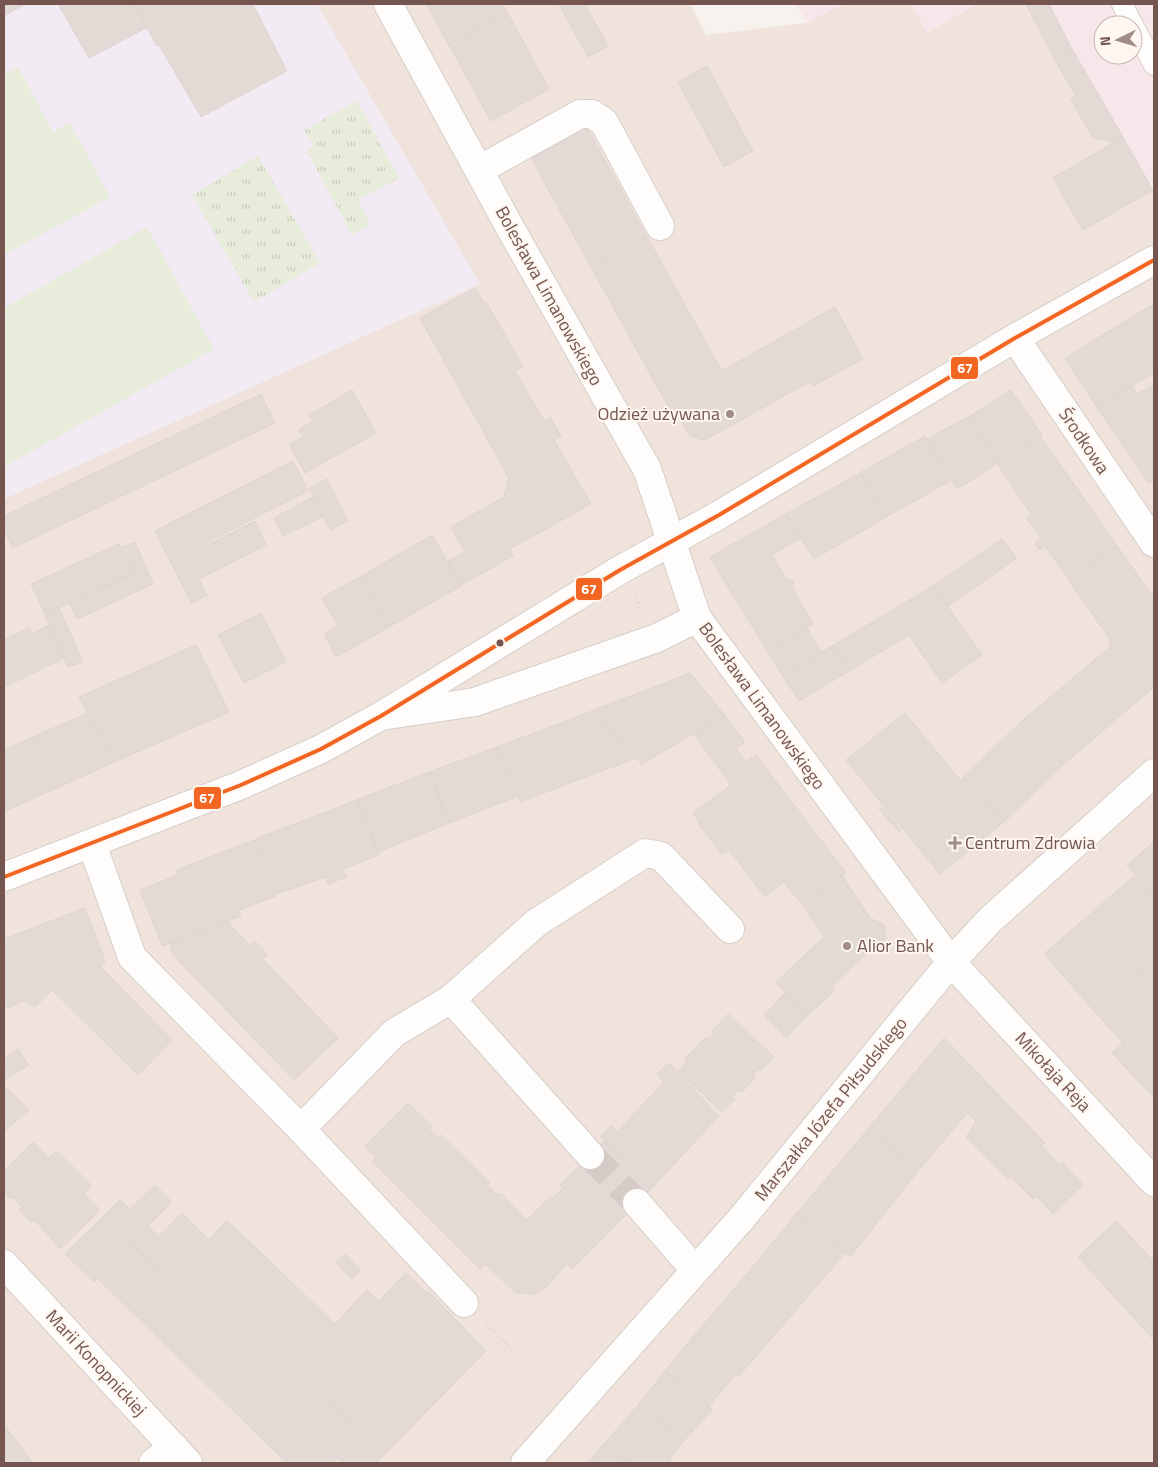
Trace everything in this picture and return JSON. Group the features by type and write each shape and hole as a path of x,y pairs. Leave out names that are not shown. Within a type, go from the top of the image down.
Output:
{"street":[{"name":"Bolesława Limanowskiego","path":"388,4 647,469 697,618 951,962"},
{"path":"479,170 580,114 592,114 604,122 660,226"},
{"path":"4,877 241,785 321,750 382,716 620,570 671,542 1015,338 1154,260"},
{"name":"Środkowa","path":"1015,338 1154,544"},
{"path":"382,716 475,702 657,638 697,618"},
{"name":"Marszałka Józefa Piłsudskiego","path":"525,1463 741,1219 951,962 990,920 1154,773"},
{"path":"92,844 132,957 301,1129 464,1303"},
{"path":"301,1129 394,1033 452,999 536,923 645,852 661,856 730,929"},
{"name":"Mikołaja Reja","path":"951,962 1154,1182"},
{"path":"452,999 590,1155"},
{"path":"637,1202 695,1270"},
{"name":"Marii Konopnickiej","path":"4,1264 172,1458"}],"lane":[{"path":"1143,44 1154,65"}],"path":[{"path":"633,593 647,619"},
{"path":"464,1303 514,1353"}],"shaded area":[{"path":"4,4 690,4 706,35 807,23 843,4 911,4 927,33 977,4 1049,4 1154,192 1154,1463 4,1463"},
{"path":"4,4 317,4 480,284 4,499"},
{"path":"795,4 843,4 808,23"},
{"path":"911,4 977,4 927,33"},
{"path":"1049,4 1154,4 1154,189 1072,49"}],"green space":[{"path":"18,67 53,132 70,123 110,197 4,255 4,74"},
{"path":"357,101 399,178 358,200 371,225 352,235 307,151 314,147 304,130"},
{"path":"258,156 320,263 254,302 192,195"},
{"path":"147,227 214,349 4,467 4,308"}],"building":[{"path":"4,4 25,4 4,16"},
{"path":"58,4 134,4 138,11 140,10 146,28 89,58"},
{"path":"134,4 253,4 287,71 201,117 159,45 157,46 143,21 140,10 138,11"},
{"path":"426,4 502,4 507,12 449,45"},
{"path":"559,4 585,4 608,46 588,57"},
{"path":"1026,4 1049,4 1072,49 1054,58"},
{"path":"507,12 549,89 491,121 449,45"},
{"path":"1072,49 1123,137 1114,142 1093,138 1071,99 1076,96 1054,58"},
{"path":"707,66 753,151 724,167 678,82"},
{"path":"587,128 647,237 591,267 531,158"},
{"path":"1123,137 1153,190 1083,230 1053,178"},
{"path":"647,237 722,371 835,307 863,359 813,386 811,381 705,440 690,436 674,408 670,410 591,267"},
{"path":"475,288 485,304 487,303 523,367 515,371 544,421 550,417 561,436 554,440 591,504 510,549 513,556 461,585 448,561 465,552 451,527 504,497 509,478 420,318"},
{"path":"1154,304 1154,373 1096,406 1065,358"},
{"path":"1154,385 1154,480 1149,483 1096,406 1132,386 1137,394"},
{"path":"352,390 376,433 305,473 289,444 303,437 299,430 313,421 309,415"},
{"path":"1011,390 1042,435 1000,462 968,417"},
{"path":"261,394 275,423 13,548 4,530 4,516"},
{"path":"968,417 1000,462 957,489 927,439"},
{"path":"925,436 950,481 886,517 860,473"},
{"path":"1040,436 1074,484 1031,514 998,465"},
{"path":"293,461 308,491 207,542 192,512"},
{"path":"860,473 886,517 814,559 786,514"},
{"path":"327,479 348,521 330,530 309,488"},
{"path":"1074,484 1117,546 1068,578 1045,546 1039,550 1035,543 1041,538 1026,518"},
{"path":"313,497 322,517 283,536 274,518"},
{"path":"190,513 207,545 255,521 266,545 199,579 207,595 192,604 155,531"},
{"path":"786,514 801,538 772,555 786,579 794,581 792,587 813,624 767,651 710,557"},
{"path":"432,535 461,586 389,627 360,577"},
{"path":"1002,539 1017,558 948,606 933,586"},
{"path":"135,542 142,558 128,564 133,573 45,614 31,584 119,544 121,548"},
{"path":"1117,546 1154,598 1154,687 1063,765 1023,720 1110,647 1110,639 1068,580"},
{"path":"142,558 153,584 77,619 70,603 134,573 130,564"},
{"path":"360,577 389,627 336,657 324,634 338,626 322,598"},
{"path":"933,586 982,655 942,683 909,635 849,671 834,645"},
{"path":"59,608 83,662 68,667 45,616"},
{"path":"261,613 286,662 244,683 218,635"},
{"path":"49,625 64,658 4,687 4,640 29,628 32,634"},
{"path":"807,628 821,652 783,676 767,651"},
{"path":"196,645 229,712 114,762 79,697"},
{"path":"834,645 849,671 799,701 783,676"},
{"path":"690,673 725,715 642,764 592,711"},
{"path":"592,711 636,758 520,802 497,747"},
{"path":"88,713 114,762 59,787 33,737"},
{"path":"905,713 961,781 963,777 1005,821 940,874 846,760"},
{"path":"725,715 745,742 736,749 746,762 756,755 846,873 803,905 783,882 765,897 729,850 722,854 698,823 699,821 693,813 731,785 694,734"},
{"path":"1023,720 1063,765 1005,821 963,777"},
{"path":"33,737 59,787 5,811 4,750"},
{"path":"497,747 516,797 449,823 429,772"},
{"path":"429,772 449,823 378,852 357,800"},
{"path":"357,800 379,855 343,869 346,877 328,884 325,877 277,894 256,839"},
{"path":"882,807 901,830 899,832 879,809"},
{"path":"255,840 276,896 239,910 241,916 162,946 140,890 178,875 176,870"},
{"path":"1154,842 1154,898 1127,865"},
{"name":"Alior Bank","path":"842,876 870,918 884,925 886,938 882,944 869,948 869,951 832,986 835,990 807,1016 776,982 824,937 803,905"},
{"path":"1134,876 1154,899 1154,960 1096,1013 1044,954"},
{"path":"85,908 105,961 101,967 172,1040 138,1075 52,990 35,1007 23,1001 5,1009 4,1006 4,939"},
{"path":"227,921 250,946 255,941 268,955 263,959 338,1038 294,1080 173,955 170,944"},
{"path":"1154,960 1154,1014 1123,1043 1096,1013 1097,1010"},
{"path":"785,993 807,1016 786,1038 764,1015"},
{"path":"728,1014 774,1057 761,1071 759,1069 752,1076 755,1078 742,1092 740,1090 732,1097 735,1099 722,1112 678,1071 687,1061 685,1059 706,1037 708,1039 714,1033 712,1031"},
{"path":"1154,1014 1154,1098 1112,1053"},
{"path":"944,1038 990,1086 918,1171 869,1128"},
{"path":"18,1049 29,1065 4,1080 4,1059"},
{"path":"669,1063 719,1116 650,1190 600,1136 611,1126 617,1132 664,1082 657,1074"},
{"path":"4,1086 29,1110 4,1131"},
{"path":"990,1086 1045,1143 1008,1179 966,1137 976,1122 967,1112"},
{"path":"408,1103 432,1126 429,1129 438,1138 441,1135 490,1183 487,1186 498,1195 500,1193 527,1220 551,1196 553,1198 563,1188 560,1185 604,1141 650,1190 572,1269 567,1264 545,1288 534,1294 516,1293 485,1264 480,1269 372,1161 376,1157 365,1146"},
{"path":"869,1128 918,1171 850,1257 797,1213"},
{"path":"33,1142 49,1158 57,1151 92,1186 84,1194 100,1210 60,1249 35,1220 32,1223 19,1210 22,1207 13,1197 11,1199 4,1192 4,1171"},
{"path":"1041,1146 1060,1165 1063,1163 1083,1185 1053,1214 1037,1196 1033,1199 1011,1177"},
{"path":"155,1185 172,1202 148,1226 159,1237 142,1254 103,1217 120,1200 130,1209"},
{"path":"182,1213 209,1240 227,1220 335,1324 367,1290 379,1301 406,1273 428,1294 398,1323 403,1328 332,1403 185,1263 168,1280 142,1254"},
{"path":"797,1213 845,1253 791,1316 745,1276"},
{"path":"103,1217 168,1280 185,1263 353,1425 337,1442 345,1450 332,1463 287,1463 97,1278 94,1282 65,1254"},
{"path":"1116,1221 1154,1262 1154,1340 1078,1257"},
{"path":"345,1254 361,1270 351,1279 336,1262"},
{"path":"745,1276 791,1316 738,1377 692,1338"},
{"path":"429,1292 486,1351 376,1463 343,1463 337,1458 345,1450 337,1442 353,1425 332,1403 403,1328 399,1322"},
{"path":"692,1338 734,1376 709,1406 665,1371"},
{"path":"665,1371 712,1410 684,1441 639,1404"},
{"path":"639,1404 684,1441 670,1458 671,1463 629,1463 604,1444"},
{"path":"4,1425 33,1463 4,1463"},
{"path":"604,1444 629,1463 587,1463"}],"tunnel":[{"path":"590,1155 637,1203"}],"transit line":[{"name":"67","path":"4,877 241,785 321,749 381,716 620,570 719,515 1015,338 1154,260"}],"place":[{"name":"Odzież używana","path":"730,414"},
{"name":"Centrum Zdrowia","path":"955,843"},
{"name":"Alior Bank","path":"847,946"}]}
